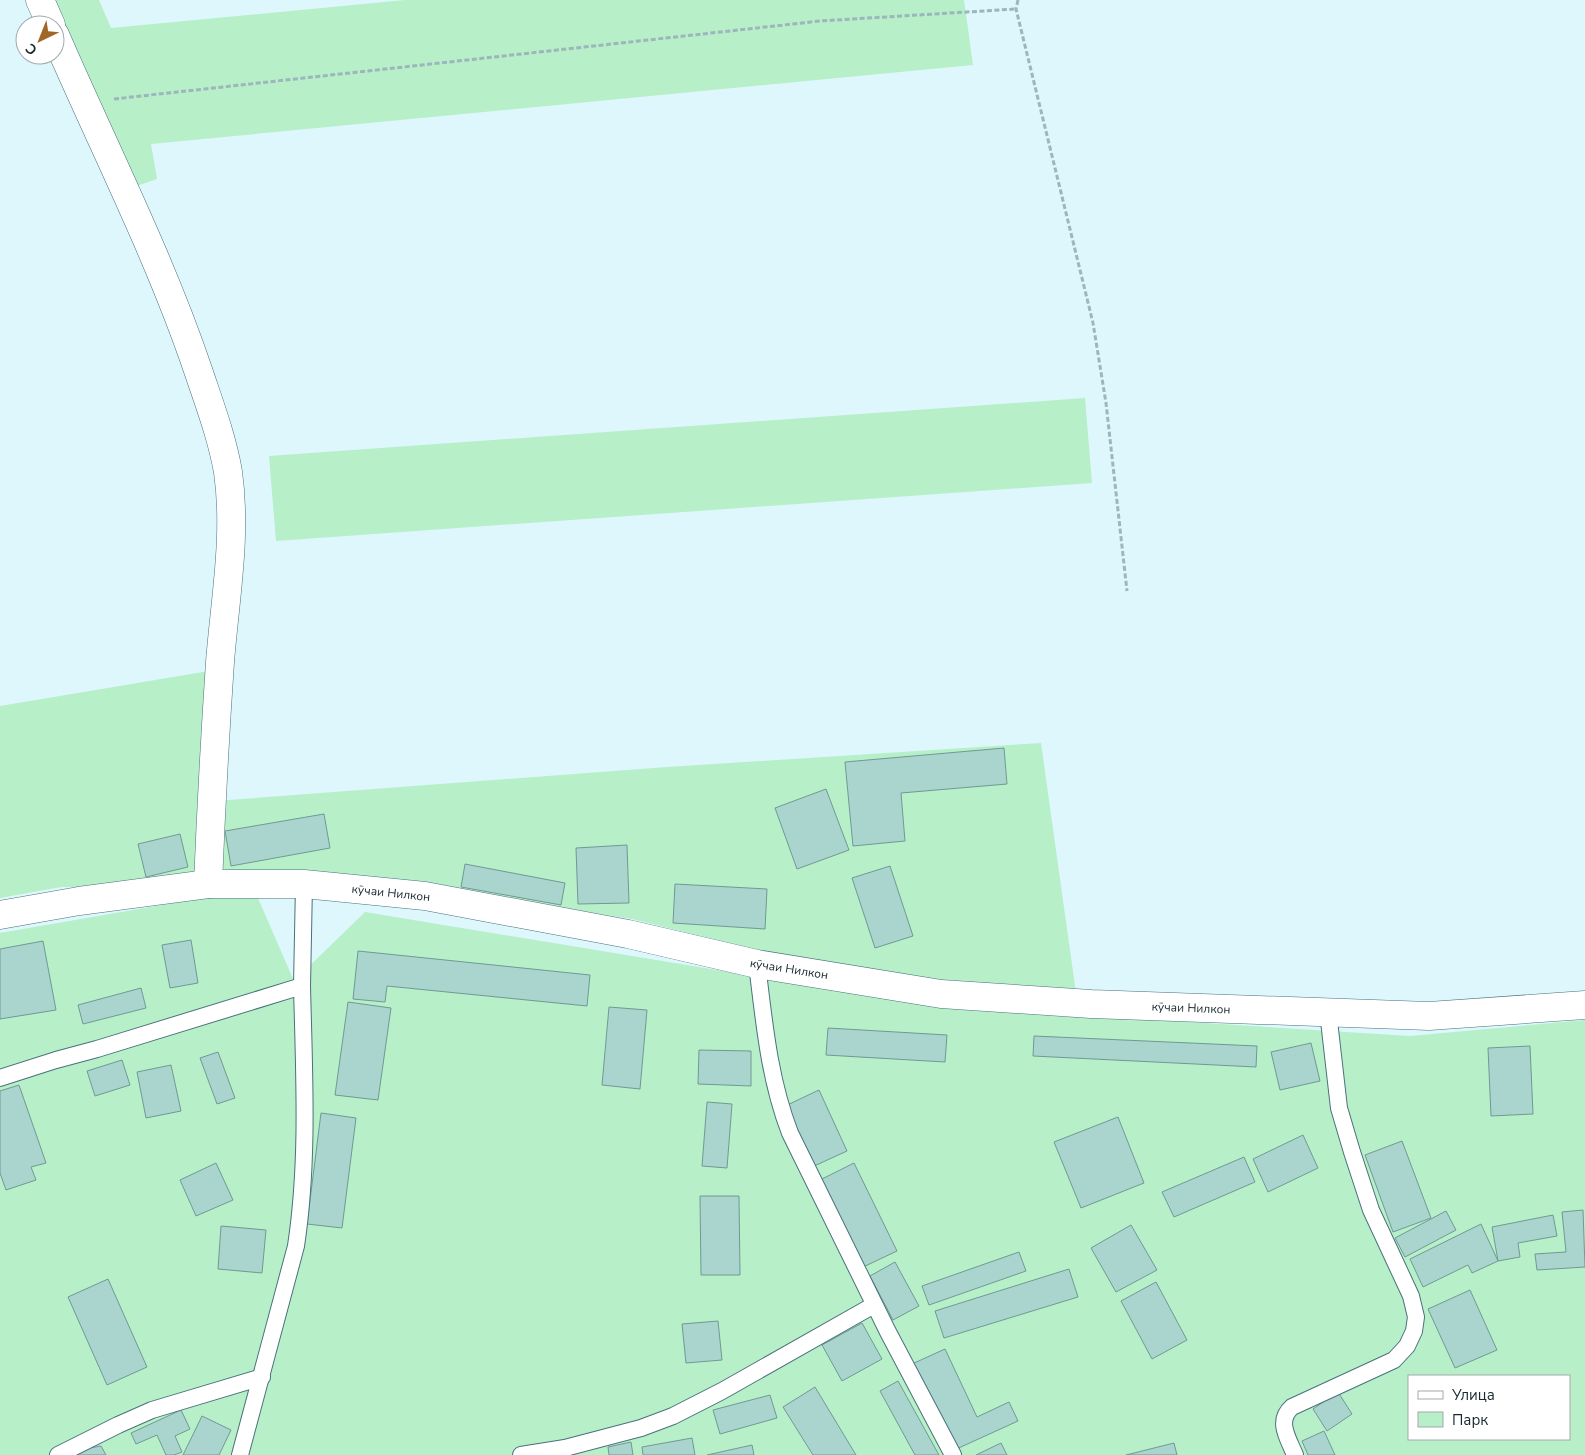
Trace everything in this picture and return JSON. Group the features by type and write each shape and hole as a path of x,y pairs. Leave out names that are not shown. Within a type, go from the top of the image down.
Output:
{"street":[{"path":"40,0 47,15"},
{"path":"65,58 125,190 184,329 213,415 228,472 231,533 220,663 208,884"},
{"name":"кӯчаи Нилкон","path":"0,915 79,901 208,884 304,884 425,896 628,934 757,964 941,994 1101,1004 1429,1016 1585,1005"}],"lane":[{"path":"240,1455 296,1246 300,1222 305,1107 302,986 304,884"},
{"path":"757,964 772,1071 782,1113 874,1305 953,1455"},
{"path":"0,1078 302,986"},
{"path":"1295,1455 1284,1426 1284,1417 1287,1411 1394,1360 1407,1346 1414,1331 1416,1317 1411,1296 1371,1210 1339,1108 1328,1012"},
{"path":"521,1455 565,1448 593,1441 641,1428 673,1416 722,1391 874,1305"},
{"path":"58,1455 152,1410 262,1377"}],"path":[{"path":"1018,0 1016,9 1093,323 1106,403 1127,591"},
{"path":"84,102 820,21 1016,9"}],"green space":[{"path":"48,0 99,0 111,28 405,0 964,0 973,65 151,144 157,179 128,189 65,40 65,15 54,15"},
{"path":"1085,398 1092,483 276,541 269,456"},
{"path":"221,669 215,801 667,767 1041,743 1076,993 848,972 632,919 421,886 61,887 0,898 0,706"},
{"path":"254,889 294,981 365,912 935,1006 1410,1036 1585,1020 1585,1455 0,1455 0,933"}],"building":[{"path":"1004,748 1007,784 901,793 905,841 853,846 845,762"},
{"path":"826,789 849,850 797,869 775,808"},
{"path":"324,814 330,848 231,866 225,831"},
{"path":"180,834 188,867 146,877 138,844"},
{"path":"627,845 629,903 578,904 576,848"},
{"path":"465,864 565,883 561,905 461,887"},
{"path":"890,866 913,936 875,948 852,878"},
{"path":"675,884 767,889 765,929 673,923"},
{"path":"191,940 198,983 170,988 162,945"},
{"path":"43,941 56,1010 0,1019 0,949"},
{"path":"358,951 590,975 587,1006 387,986 385,1002 353,999"},
{"path":"141,988 146,1008 83,1024 78,1005"},
{"path":"348,1002 391,1008 378,1100 335,1095"},
{"path":"609,1007 647,1010 640,1089 602,1085"},
{"path":"828,1028 947,1035 945,1062 826,1055"},
{"path":"1034,1036 1257,1046 1256,1067 1033,1056"},
{"path":"1311,1043 1320,1081 1280,1090 1271,1052"},
{"path":"1530,1046 1533,1114 1491,1116 1488,1048"},
{"path":"699,1050 751,1051 751,1086 698,1084"},
{"path":"218,1052 235,1098 217,1104 200,1058"},
{"path":"122,1060 130,1085 95,1096 87,1071"},
{"path":"171,1065 181,1111 146,1118 137,1072"},
{"path":"19,1085 46,1163 31,1167 36,1180 6,1190 0,1173 0,1091"},
{"path":"819,1090 847,1151 812,1167 783,1107"},
{"path":"707,1102 732,1104 727,1168 702,1166"},
{"path":"321,1113 356,1118 342,1228 307,1224"},
{"path":"1118,1117 1144,1183 1081,1208 1054,1142"},
{"path":"1303,1135 1318,1168 1268,1192 1253,1159"},
{"path":"1402,1141 1431,1218 1393,1232 1365,1155"},
{"path":"1244,1157 1255,1182 1174,1217 1162,1192"},
{"path":"216,1163 233,1200 196,1216 180,1180"},
{"path":"854,1163 897,1251 861,1268 818,1181"},
{"path":"700,1196 739,1196 740,1275 701,1275"},
{"path":"1583,1210 1585,1267 1537,1270 1535,1254 1566,1252 1562,1212"},
{"path":"1446,1211 1456,1230 1405,1257 1395,1238"},
{"path":"1553,1215 1557,1236 1518,1243 1520,1257 1498,1261 1492,1227"},
{"path":"1481,1224 1498,1261 1472,1273 1468,1265 1423,1287 1410,1259"},
{"path":"1131,1225 1157,1270 1116,1292 1091,1248"},
{"path":"221,1226 266,1230 262,1273 218,1269"},
{"path":"1019,1252 1026,1271 929,1305 922,1286"},
{"path":"895,1262 919,1306 893,1320 870,1276"},
{"path":"1069,1269 1078,1297 944,1338 935,1311"},
{"path":"108,1279 147,1367 107,1385 68,1297"},
{"path":"1156,1282 1187,1340 1152,1359 1121,1301"},
{"path":"1470,1290 1497,1350 1455,1368 1428,1309"},
{"path":"718,1321 722,1360 686,1363 682,1324"},
{"path":"862,1323 882,1359 842,1381 822,1345"},
{"path":"945,1349 977,1417 1009,1402 1018,1421 952,1451 912,1364"},
{"path":"898,1381 939,1455 915,1455 880,1391"},
{"path":"815,1387 856,1455 813,1455 783,1407"},
{"path":"1338,1392 1352,1414 1327,1431 1313,1409"},
{"path":"770,1395 777,1418 720,1434 713,1410"},
{"path":"181,1410 190,1429 175,1436 182,1452 166,1455 157,1435 136,1444 131,1433"},
{"path":"202,1416 231,1430 219,1455 183,1455"},
{"path":"1324,1431 1335,1455 1308,1455 1302,1441"},
{"path":"692,1438 695,1455 643,1455 642,1447"},
{"path":"631,1442 633,1455 609,1455 608,1447"},
{"path":"1001,1443 1007,1455 976,1455"},
{"path":"1174,1443 1177,1455 1126,1455"},
{"path":"752,1445 754,1455 707,1455"},
{"path":"101,1446 106,1455 71,1455 78,1450"}]}
